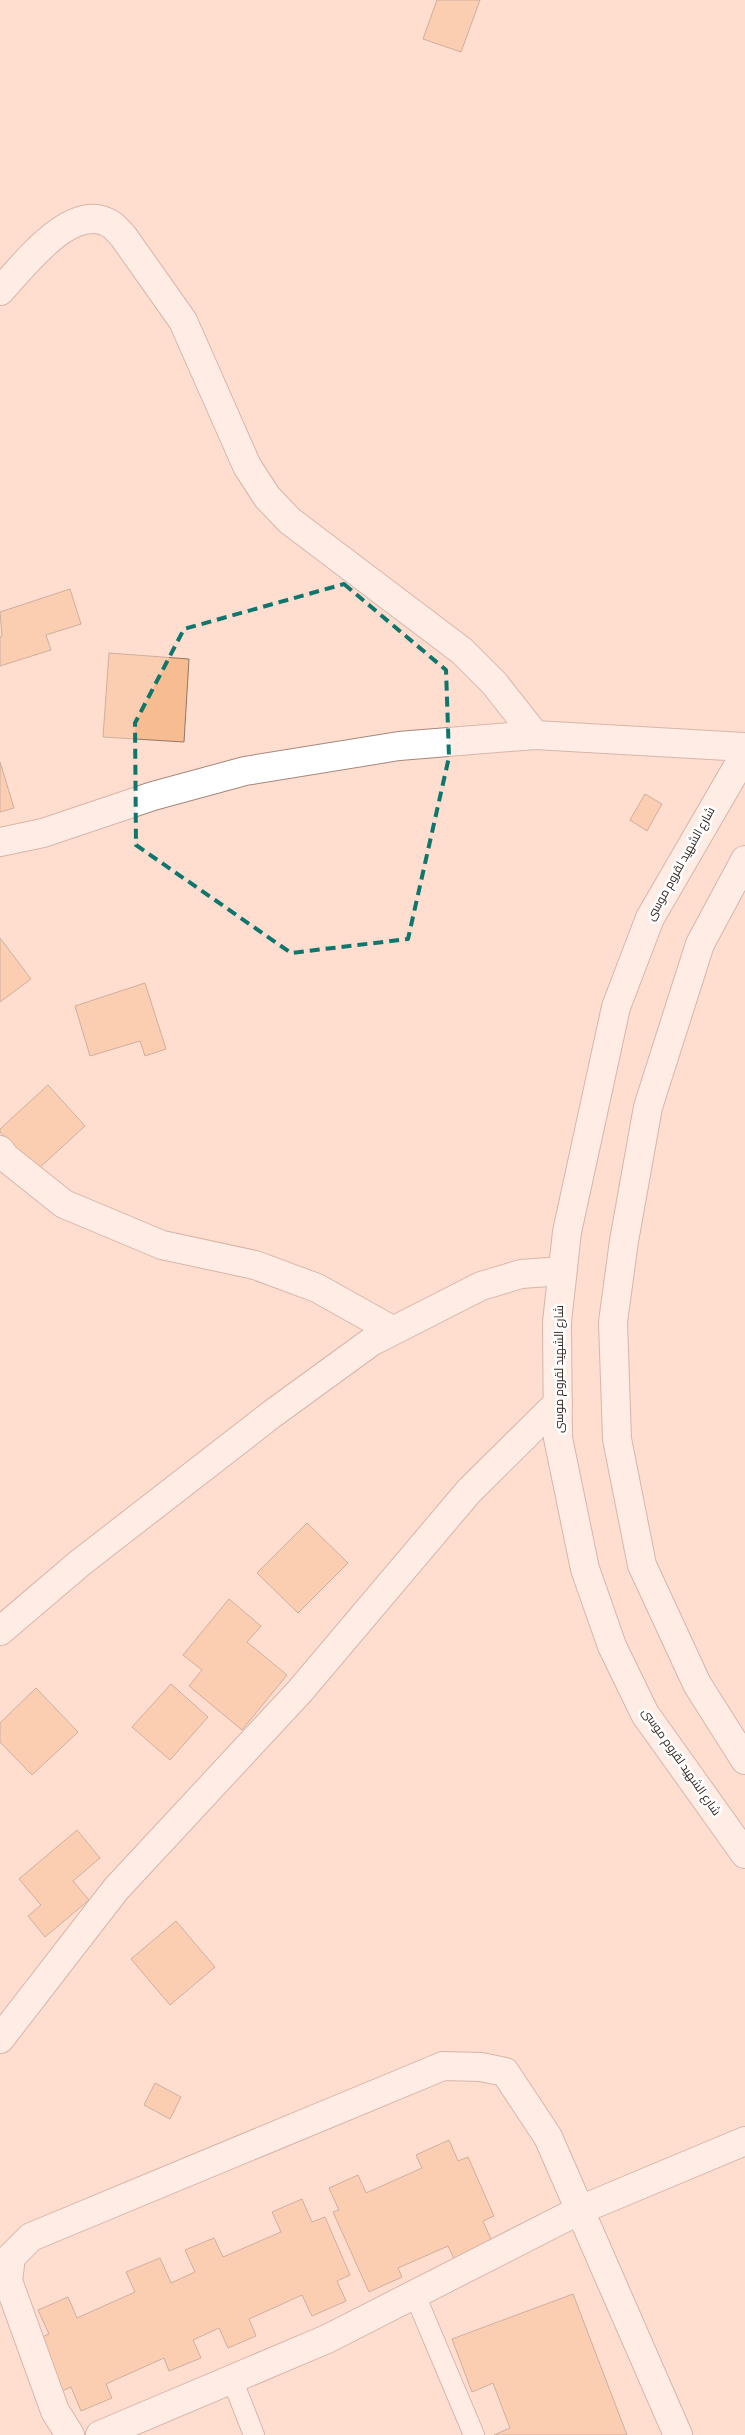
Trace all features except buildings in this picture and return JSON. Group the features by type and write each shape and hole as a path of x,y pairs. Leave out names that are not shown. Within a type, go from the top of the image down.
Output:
{"street":[{"path":"0,291 52,236 78,220 95,219 112,225 123,236 183,320 247,466 267,497 290,521 462,651 494,683 535,735"},
{"path":"0,842 44,833 153,796 245,771 399,746 535,735 745,747"},
{"name":"شارع الشهيد لقروم موسى","path":"745,754 650,918 616,1007 567,1232 557,1322 558,1438 585,1569 612,1646 645,1714 745,1854"},
{"path":"745,860 700,944 648,1107 624,1241 614,1322 617,1439 642,1565 698,1684 745,1760"},
{"path":"0,1150 5,1157 64,1204 162,1245 255,1265 317,1288 392,1330"},
{"path":"0,1631 80,1563 272,1414 370,1342 482,1286 521,1274 562,1271"},
{"path":"0,2039 116,1889 300,1691 469,1491 558,1403"},
{"path":"70,2435 55,2411 8,2281 11,2257 31,2237 443,2066 481,2067 505,2072 548,2137 678,2435"},
{"path":"100,2435 327,2339 580,2210 745,2141"}],"lane":[{"path":"415,2294 474,2435"},
{"path":"232,2379 254,2435"}],"highlighted area":[{"path":"344,584 446,670 449,757 408,939 291,953 136,845 135,723 184,629"}]}
